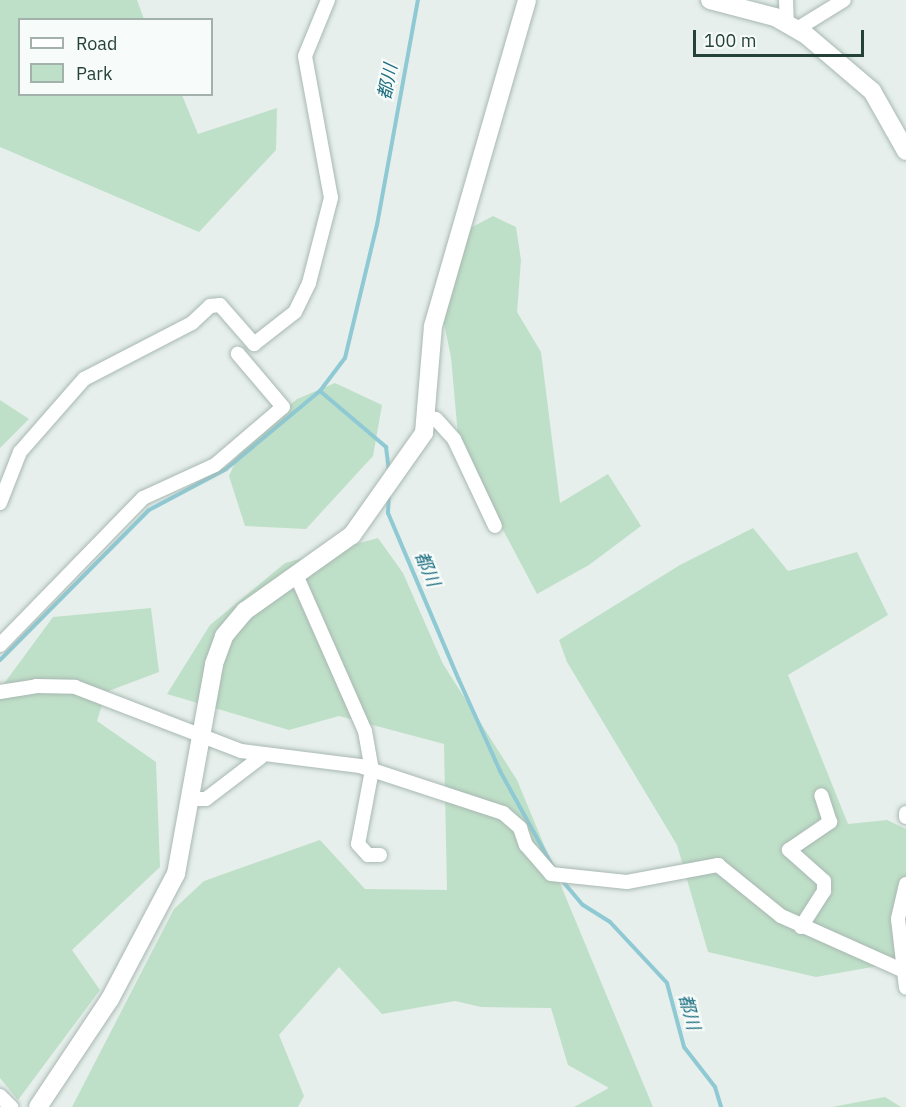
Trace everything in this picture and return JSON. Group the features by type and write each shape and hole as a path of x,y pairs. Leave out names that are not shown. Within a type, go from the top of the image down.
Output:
{"street":[{"path":"0,503 20,452 84,379 192,323 214,304 254,344 295,312 305,297 331,198 305,56 328,0"},
{"path":"38,1107 110,999 169,893 192,799 202,738 224,636 245,611 297,578 363,522 413,453 428,417 432,326 527,0"},
{"path":"786,0 792,26"},
{"path":"792,26 844,0"},
{"path":"720,1 792,26 872,91 892,118 906,151"},
{"path":"0,645 143,498 215,465 283,407 238,354"},
{"path":"428,417 436,419 454,439 495,526"},
{"path":"297,578 366,731 372,770 358,844 368,855 380,855"},
{"path":"0,692 36,686 75,687 202,738 261,757 372,770 503,813 520,828 526,845 551,874 627,882 718,865 801,927 904,972"},
{"path":"192,799 206,799 261,757"},
{"path":"801,927 824,891 825,881 789,850 830,822 821,795"},
{"path":"906,884 898,920 906,988"},
{"path":"0,1096 10,1107"}],"green space":[{"path":"0,0 137,0 144,18 18,18 18,96 182,96 198,134 277,108 276,150 199,232 0,147"},
{"path":"493,216 516,227 521,260 517,312 541,352 560,503 608,474 641,526 589,565 537,594 459,447 451,357 442,314 461,233"},
{"path":"335,383 382,405 373,456 306,529 245,526 229,476 242,447 297,399"},
{"path":"0,400 29,419 0,448"},
{"path":"753,528 788,571 857,552 888,615 788,675 848,824 887,820 906,829 906,961 816,977 708,952 677,845 567,662 559,640 680,565"},
{"path":"378,538 403,573 443,664 517,780 653,1107 574,1107 609,1088 568,1065 551,1008 481,1007 455,1001 382,1014 339,967 279,1035 304,1096 298,1107 72,1107 174,909 204,881 320,840 365,889 447,890 444,744 339,716 289,730 167,694 210,625 285,563"},
{"path":"151,608 159,672 106,692 97,721 156,762 160,867 72,950 100,990 18,1100 0,1078 0,689 53,617"},
{"path":"885,1097 901,1107 832,1107"}],"waterway":[{"path":"0,660 149,510 226,469 320,391 345,358 377,225 418,0"},
{"name":"都川","path":"320,391 386,447 389,471"},
{"name":"都川","path":"389,493 388,513 459,680 500,771 554,869"},
{"name":"都川","path":"560,878 583,905 610,922 667,983 684,1047 715,1087 721,1107"}]}
